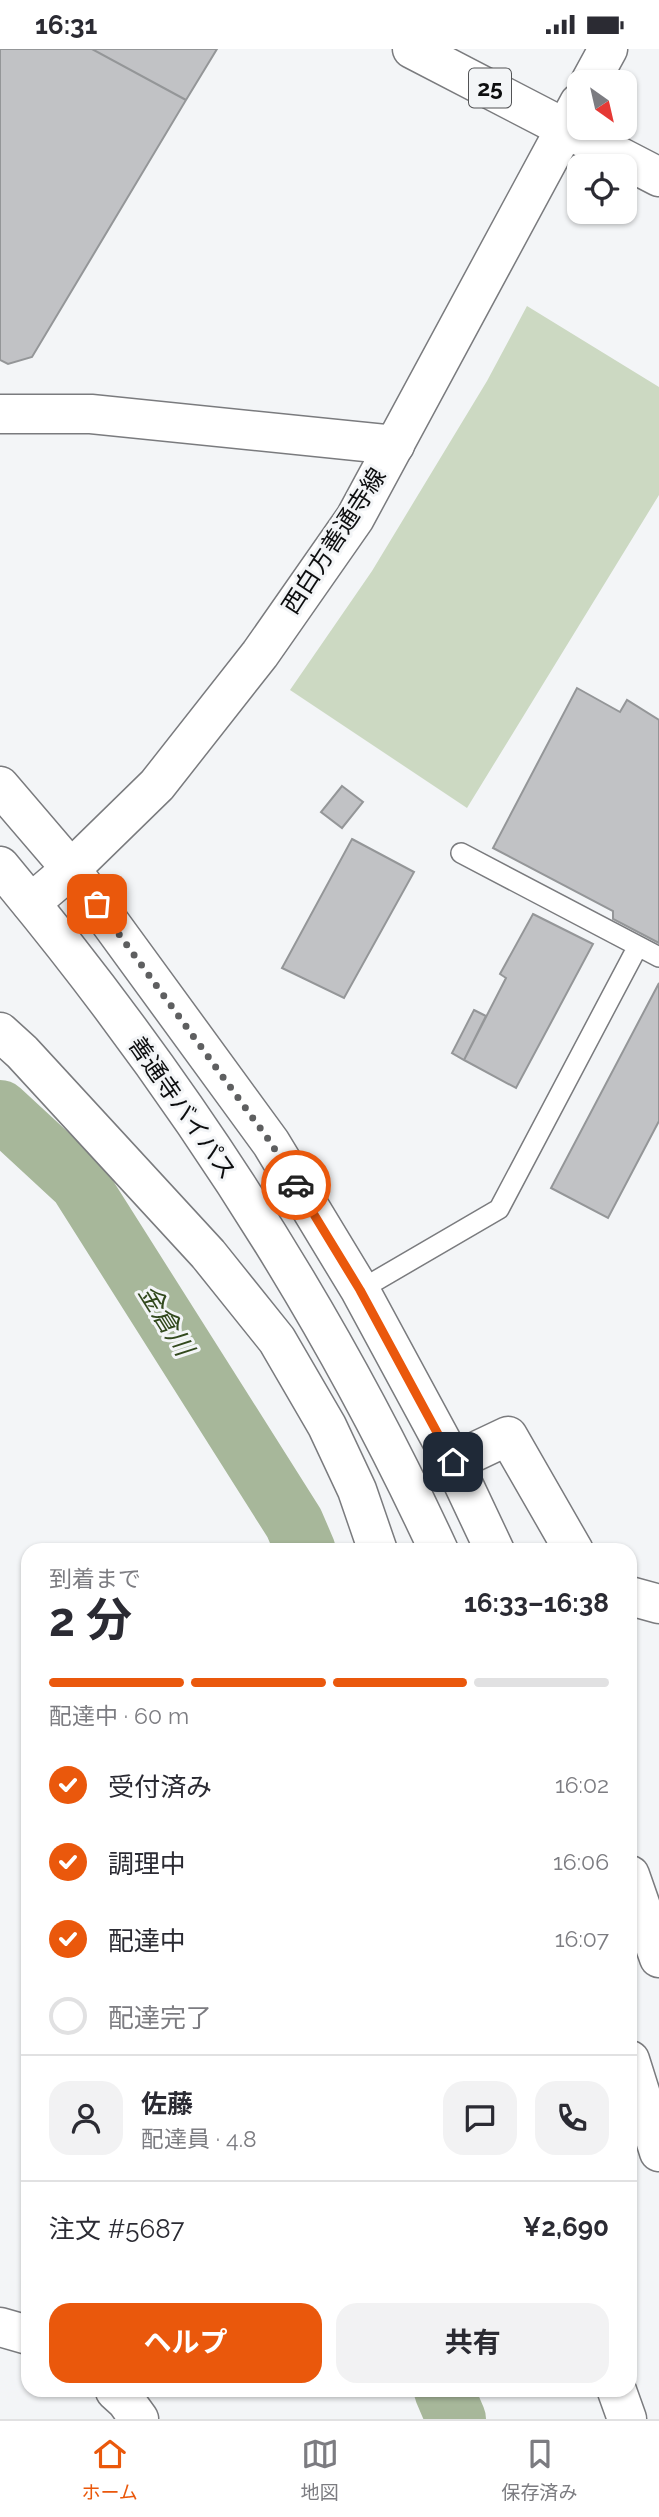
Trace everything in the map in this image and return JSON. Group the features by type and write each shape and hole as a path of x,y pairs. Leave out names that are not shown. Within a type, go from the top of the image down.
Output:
{"main road":[{"name":"25","path":"412,49 567,114"},
{"path":"597,70 608,49"},
{"name":"西白方善通寺線","path":"31,903 71,869 157,785 260,654 355,518 567,127"},
{"name":"25","path":"607,140 659,177"},
{"path":"0,414 91,414 395,445"},
{"path":"0,786 71,869 271,1143 360,1290 453,1462 491,1543"},
{"name":"善通寺バイパス","path":"0,866 113,1009 208,1142 293,1276 407,1481 435,1543"},
{"path":"0,1032 23,1052 208,1254 277,1340 327,1426 358,1489 375,1543"},
{"path":"453,1462 508,1436 569,1543"},
{"path":"637,1598 659,1604"},
{"path":"637,1895 659,1958"},
{"path":"637,2082 659,2152"},
{"path":"0,2327 21,2333"},
{"path":"122,2397 139,2419"},
{"path":"619,2397 627,2419"}],"lane":[{"path":"461,853 659,957"},
{"path":"360,1290 499,1209 638,946"}],"green space":[{"path":"527,306 659,387 659,495 467,808 290,690 372,571 487,381"}],"building":[{"path":"0,49 92,49 186,100 32,357 8,364 0,360"},
{"path":"92,49 217,49 186,100"},
{"path":"577,688 620,712 627,700 659,720 659,943 613,919 613,911 493,848"},
{"path":"342,786 363,802 342,828 321,812"},
{"path":"352,839 414,872 344,998 282,968"},
{"path":"533,914 593,944 516,1088 464,1060 506,978 500,974"},
{"path":"659,983 659,1121 608,1218 551,1188"},
{"path":"474,1010 486,1016 464,1060 452,1053"}],"waterway":[{"name":"金倉川","path":"0,1110 79,1183 294,1523 303,1543"},
{"name":"金倉川","path":"447,2397 456,2419"}],"way so far":[{"path":"97,904 271,1143 296,1185"}],"route":[{"path":"296,1185 360,1290 453,1462"}]}
